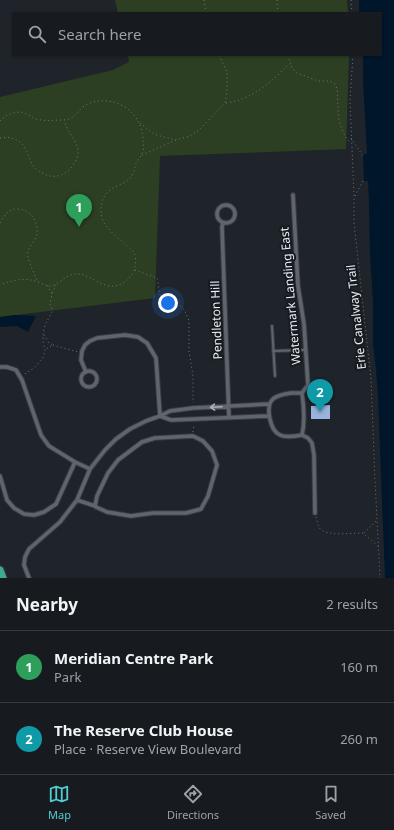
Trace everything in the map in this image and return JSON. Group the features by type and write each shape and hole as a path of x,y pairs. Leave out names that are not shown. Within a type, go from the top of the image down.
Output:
{"highway":[{"path":"0,570 3,578"}],"street":[{"name":"Watermark Landing East","path":"293,195 298,286 304,324 308,385 302,393"},
{"name":"Pendleton Hill","path":"227,206 232,208 234,216 231,221 223,223 218,217 218,211 222,207 227,206"},
{"name":"Pendleton Hill","path":"223,223 229,418"},
{"path":"86,372 81,360 85,345 90,340 125,335 138,337 147,343 156,358 160,416"},
{"path":"0,366 16,370 22,380 42,435 49,446 90,470"},
{"path":"86,372 93,372 98,378 96,384 92,387 84,386 81,381 82,376 86,372"},
{"path":"302,435 304,429 304,404 302,393 291,393 278,396 273,399 269,404 269,416 272,426 276,432 281,436 302,435 308,438 312,443 314,455 315,512"},
{"path":"29,578 24,565 25,557 29,549 60,522 77,500 90,470 116,438 130,428 170,411 193,408 269,404"},
{"path":"160,416 171,420 269,416"},
{"path":"77,500 107,512 131,516 186,513 201,508 208,496 216,465 212,451 203,441 193,436 155,438 142,442 118,460 108,473 95,506"},
{"path":"0,476 8,500 14,508 24,514 34,514 44,512 56,504 75,462"}],"lane":[{"path":"272,326 275,376"},
{"path":"273,352 305,350"}],"path":[{"path":"204,0 206,12"},
{"path":"277,0 278,12"},
{"path":"351,0 352,12"},
{"path":"219,56 227,72 225,103"},
{"path":"288,56 292,68 297,73 318,81 330,81 335,84 337,92 338,117 344,134 351,143"},
{"name":"Erie Canalway Trail","path":"353,56 350,101 354,223 370,379 380,578"},
{"path":"47,286 56,284 74,274 85,275 103,284 116,285 126,281 134,270 136,260 134,252 105,224 102,217 102,201 108,192 131,177 134,173 138,159 142,155 176,140 190,136 199,130 225,103 244,99 254,94 280,74 290,63"},
{"path":"0,121 10,114 20,112 40,120 64,120 72,118 82,107 90,103 105,100 122,105 133,113 140,123 154,134 176,140"},
{"path":"0,138 10,138 19,141 26,149 34,168 50,177 55,177 65,173 70,168 79,153 77,145 65,125 64,120"},
{"path":"140,123 144,143 142,155"},
{"path":"351,138 363,156"},
{"path":"354,196 364,179"},
{"path":"0,223 3,216 12,210 24,210 30,213 37,229 37,235 28,252 28,256 37,281"},
{"path":"134,270 157,278 162,298 164,300 179,304 188,317 189,351 193,376 193,403"},
{"path":"0,285 18,279 37,281 47,286 52,294"},
{"path":"25,374 35,367 43,358 45,350 43,334 45,325 52,312 50,305 56,284"},
{"path":"43,334 49,343 53,345 82,353"},
{"path":"45,350 53,345"},
{"path":"193,434 194,425"},
{"path":"315,512 319,528 325,532 336,534 363,533 377,520"},
{"path":"363,533 379,546"}],"green space":[{"path":"115,0 347,0 348,12 118,12"},
{"path":"128,56 349,56 346,149 160,156 155,298 0,317 0,97 113,70 129,62"}],"water":[{"path":"359,0 394,0 394,578 385,578 378,398 373,344 373,302 368,181 364,181 363,156 363,154 367,154 363,56 382,56 382,12 359,12"},
{"path":"15,315 36,316 28,332 17,326 0,327 0,317"}],"building":[{"path":"330,405 330,419 311,419 311,406"}],"place":[{"name":"Meridian Centre Park","path":"79,227"},
{"name":"The Reserve Club House","path":"320,412"}]}
